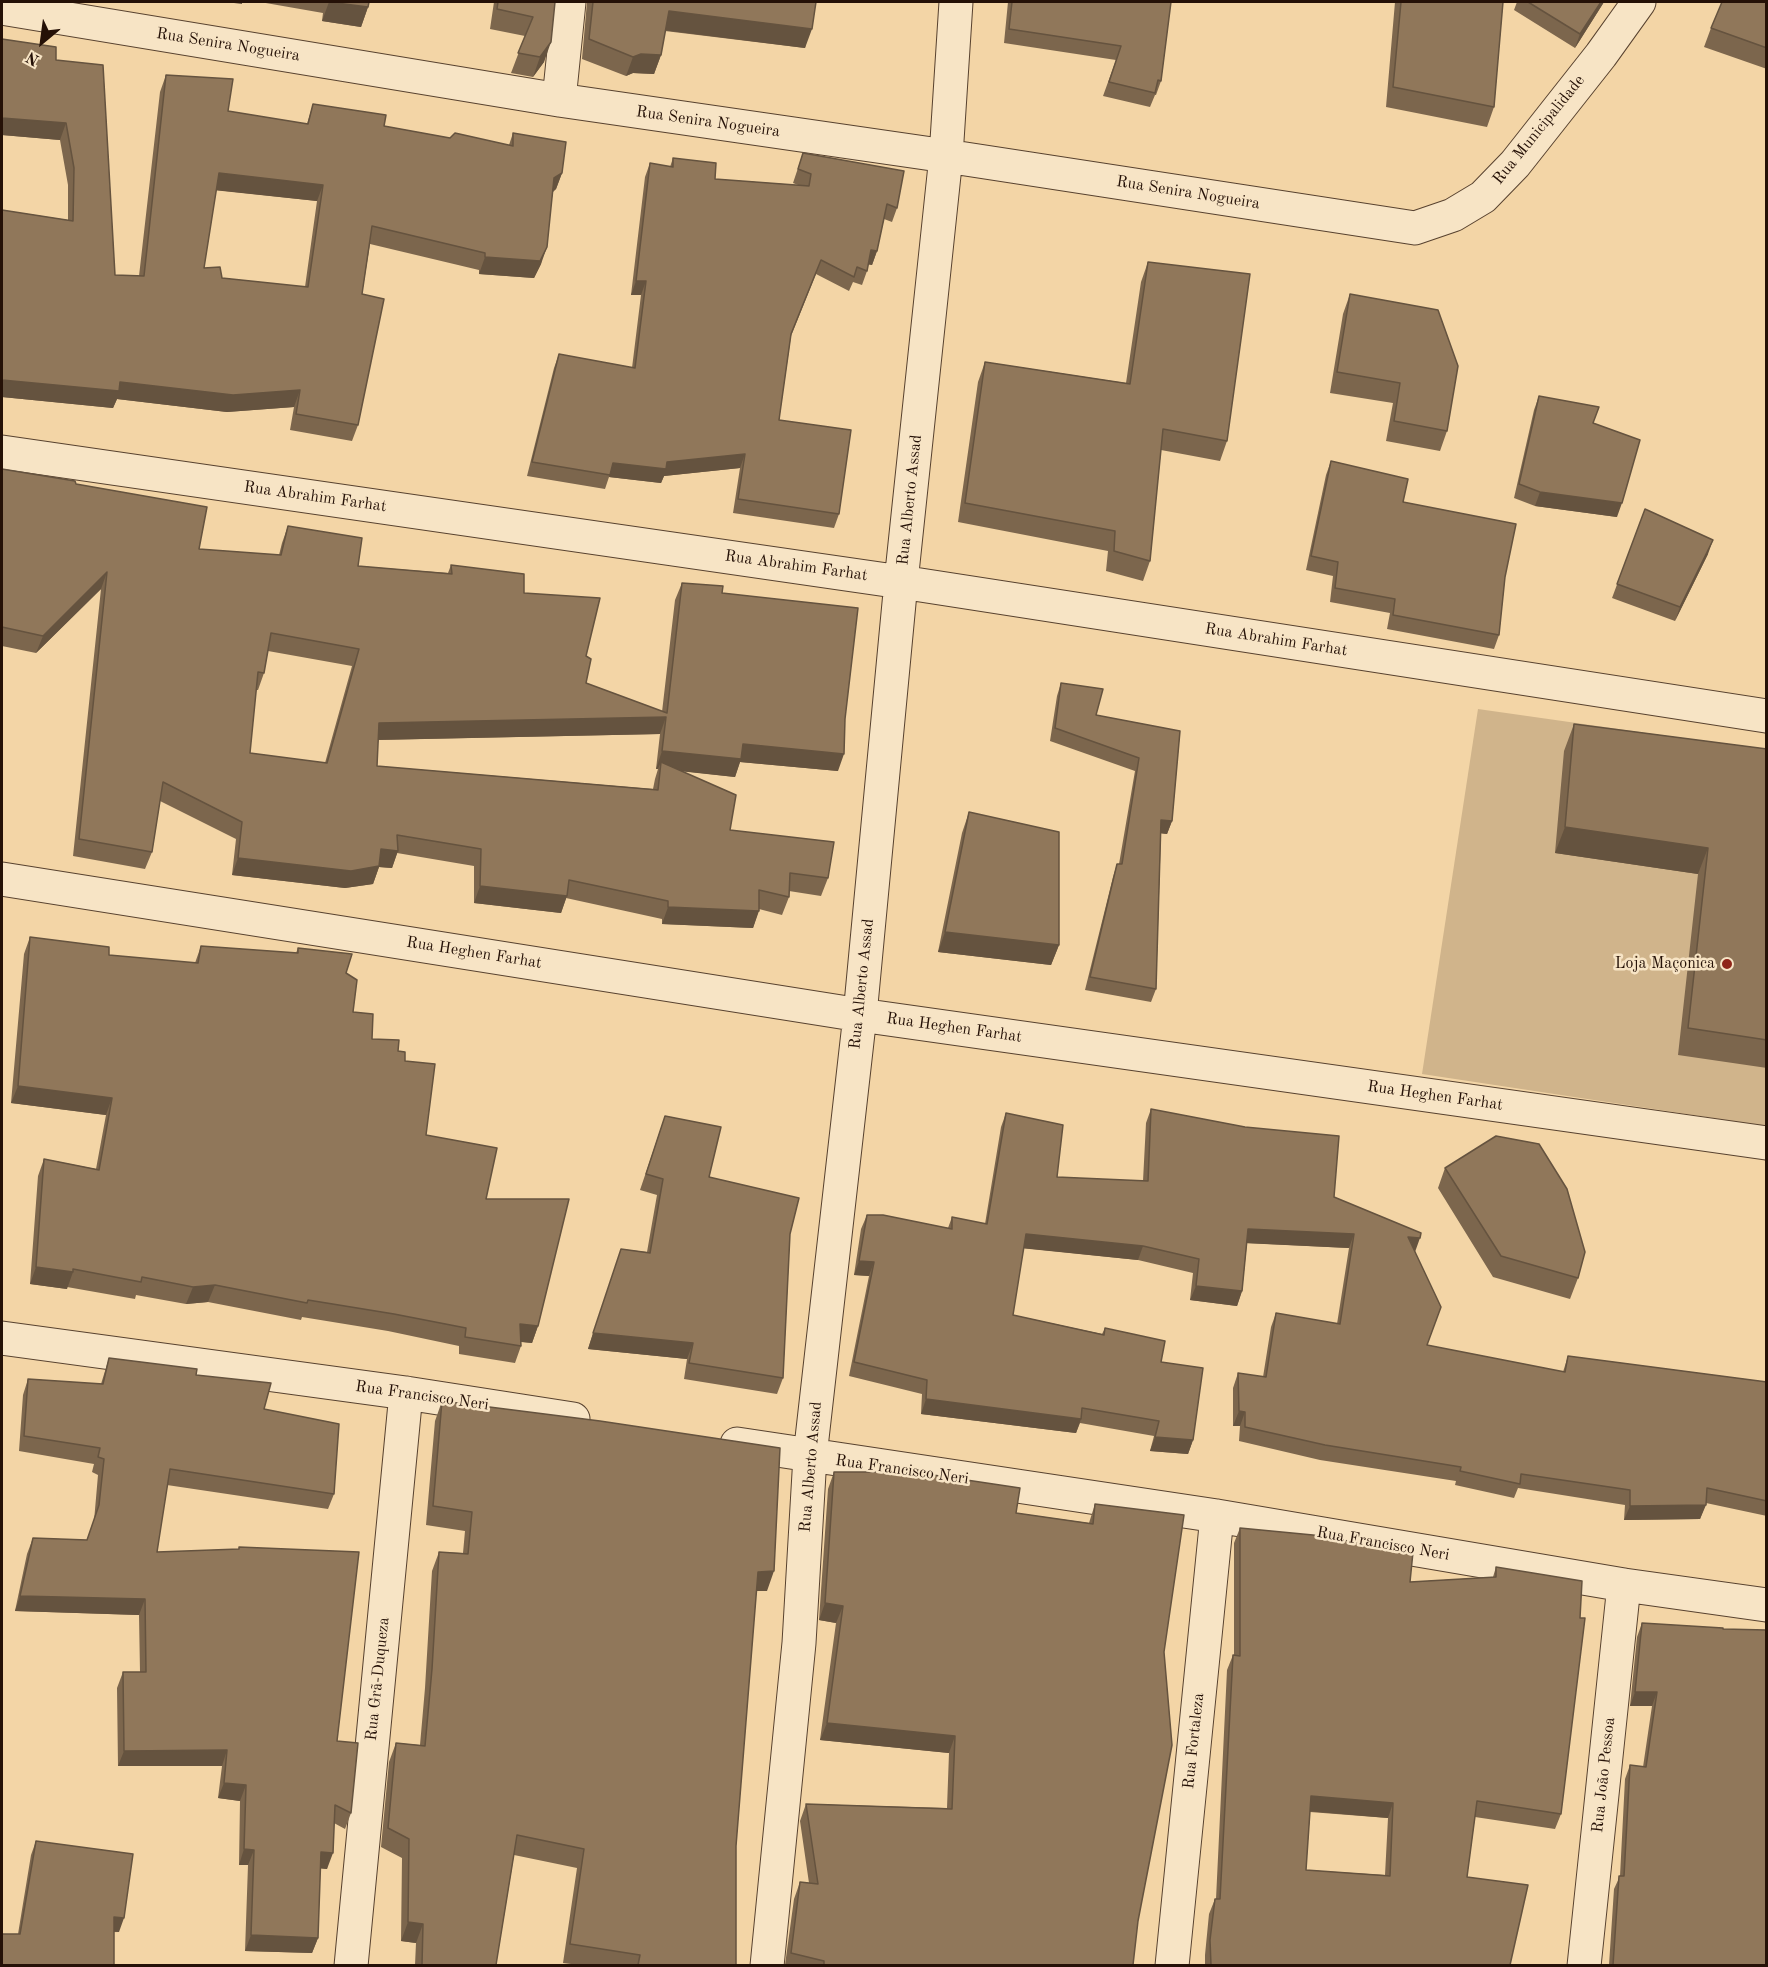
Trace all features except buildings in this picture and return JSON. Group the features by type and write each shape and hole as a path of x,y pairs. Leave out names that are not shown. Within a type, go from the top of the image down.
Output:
{"street":[{"path":"559,100 569,2"},
{"name":"Rua Alberto Assad","path":"767,1965 799,1643 810,1456 860,1015 901,582 946,156 956,2"},
{"name":"Rua Municipalidade","path":"1415,228 1453,215 1483,197 1515,164 1640,2"},
{"name":"Rua Senira Nogueira","path":"2,8 559,100 946,156 1415,228"},
{"name":"Rua Abrahim Farhat","path":"2,452 901,582 1767,716"},
{"name":"Rua Heghen Farhat","path":"2,879 860,1015 1767,1143"},
{"name":"Rua Francisco Neri","path":"2,1338 406,1393 602,1424"},
{"name":"Rua Grã-Duqueza","path":"351,1965 406,1393"},
{"name":"Rua Francisco Neri","path":"706,1440 1217,1516 1624,1585 1767,1605"},
{"name":"Rua Fortaleza","path":"1172,1965 1217,1516"},
{"name":"Rua João Pessoa","path":"1584,1965 1624,1585"}],"shaded area":[{"path":"1478,709 1766,750 1766,1126 1422,1074"}],"place":[{"name":"Loja Maçonica","path":"1727,964"}]}
